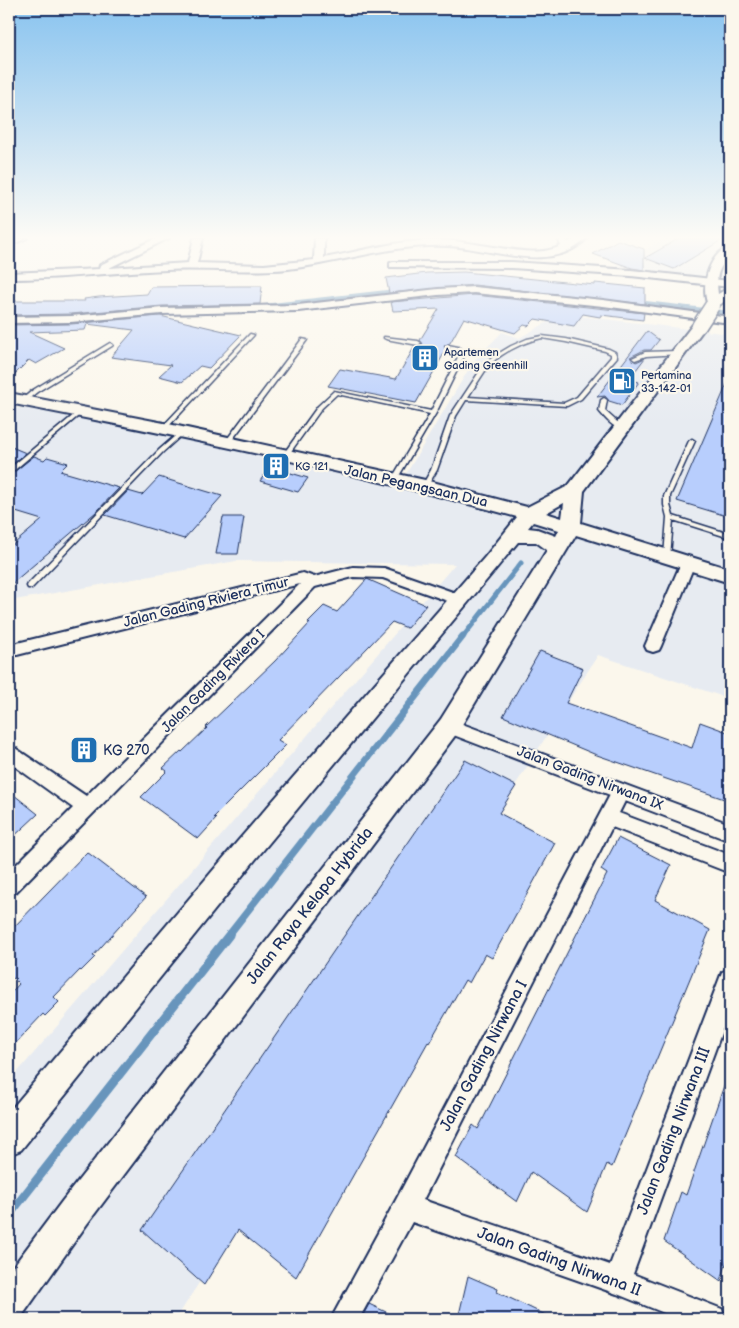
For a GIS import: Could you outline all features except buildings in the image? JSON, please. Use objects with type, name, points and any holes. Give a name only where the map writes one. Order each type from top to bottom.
[{"type":"main road","points":[[9,1138],[252,843],[500,552],[529,514],[575,490],[699,326],[712,305]]},
{"type":"main road","name":"Jalan Pegangsaan Dua","points":[[16,399],[164,428],[425,486],[529,514],[563,538],[667,557],[730,576]]},
{"type":"main road","name":"Jalan Raya Kelapa Hybrida","points":[[9,1303],[81,1204],[449,726],[563,538],[575,490]]},
{"type":"main road","points":[[500,507],[507,523],[504,542],[500,552]]},
{"type":"main road","points":[[513,536],[527,534],[550,542],[563,538]]},
{"type":"street","points":[[9,320],[71,319],[157,312],[298,308],[368,300]]},
{"type":"street","points":[[580,300],[730,320]]},
{"type":"street","points":[[711,300],[712,305],[719,300]]},
{"type":"street","points":[[653,646],[688,563]]},
{"type":"street","name":"Jalan Gading Riviera Timur","points":[[9,650],[303,578],[308,579],[310,583],[353,572],[384,573],[459,600]]},
{"type":"street","name":"Jalan Gading Riviera I","points":[[9,885],[310,583]]},
{"type":"street","name":"Jalan Gading Nirwana IX","points":[[449,726],[730,832]]},
{"type":"street","points":[[9,753],[87,807]]},
{"type":"street","name":"Jalan Gading Nirwana I","points":[[344,1319],[406,1207],[621,791]]},
{"type":"street","points":[[609,817],[730,864]]},
{"type":"street","name":"Jalan Gading Nirwana III","points":[[617,1281],[730,980]]},
{"type":"street","name":"Jalan Gading Nirwana II","points":[[406,1207],[617,1281],[712,1319]]},
{"type":"lane","points":[[164,428],[252,335]]},
{"type":"lane","points":[[425,486],[434,470],[453,416],[486,364],[493,358],[544,337],[607,350],[613,353],[614,357],[579,398],[565,405],[465,398]]},
{"type":"lane","points":[[386,338],[418,343]]},
{"type":"lane","points":[[227,442],[304,340]]},
{"type":"lane","points":[[16,399],[34,391],[110,345]]},
{"type":"lane","points":[[394,480],[433,413],[463,352],[456,348],[448,347]]},
{"type":"lane","points":[[635,358],[645,354],[678,353]]},
{"type":"lane","points":[[285,456],[320,407],[336,392],[433,413]]},
{"type":"lane","points":[[604,400],[602,411],[621,428]]},
{"type":"lane","points":[[9,472],[81,411]]},
{"type":"lane","points":[[30,586],[161,451],[182,432]]},
{"type":"lane","points":[[667,557],[670,517],[667,496],[692,441]]},
{"type":"lane","points":[[670,517],[730,536]]},
{"type":"shaded area","points":[[562,314],[730,334],[730,699],[598,655],[176,1319],[9,1319],[9,1082],[455,564],[236,561],[9,601],[9,407],[166,424],[400,484],[473,362],[502,332],[519,338]]},
{"type":"waterway","points":[[254,307],[316,300]]},
{"type":"waterway","points":[[637,302],[730,313]]},
{"type":"waterway","points":[[176,308],[211,307]]},
{"type":"waterway","points":[[462,638],[521,563]]},
{"type":"waterway","points":[[228,936],[463,636]]},
{"type":"waterway","points":[[9,1215],[229,935]]},
{"type":"place","name":"Apartemen Gading Greenhill","points":[[425,358]]},
{"type":"place","name":"Pertamina 33-142-01","points":[[622,381]]},
{"type":"place","name":"KG 121","points":[[276,466]]},
{"type":"place","name":"KG 270","points":[[84,750]]}]
